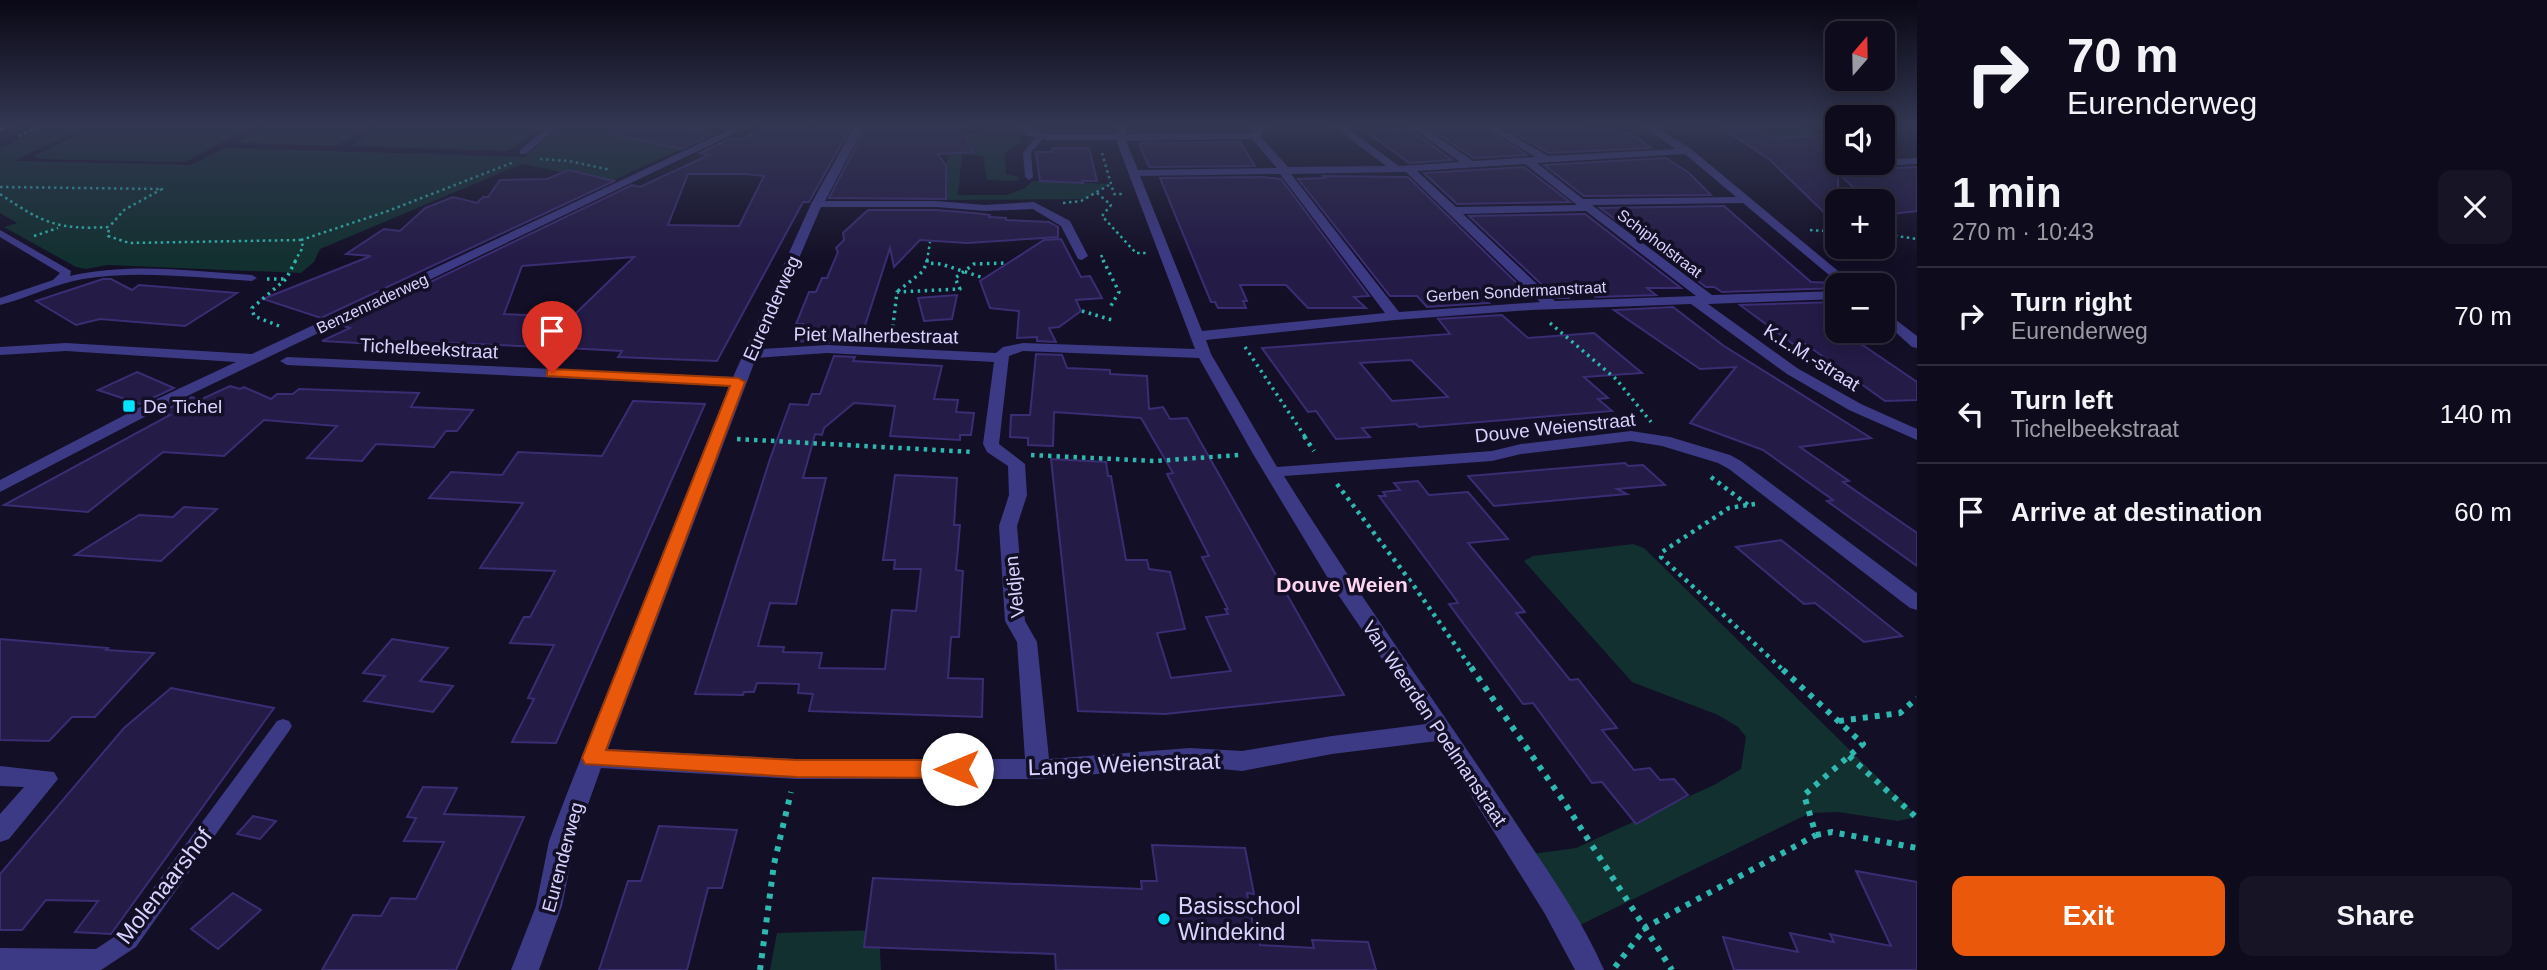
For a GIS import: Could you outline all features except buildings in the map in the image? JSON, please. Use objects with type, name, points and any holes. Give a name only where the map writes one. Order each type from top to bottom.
[{"type":"street","name":"Benzenraderweg","points":[[0,487],[150,408],[652,170]]},
{"type":"street","name":"Eurenderweg","points":[[525,970],[549,906],[562,841],[738,382],[817,204],[835,170]]},
{"type":"street","points":[[1135,173],[1313,170]]},
{"type":"street","points":[[1405,170],[1552,305]]},
{"type":"street","name":"Schipholstraat","points":[[1539,170],[1701,299]]},
{"type":"street","points":[[1711,170],[1835,273]]},
{"type":"street","points":[[1284,171],[1395,316]]},
{"type":"street","name":"Van Weerden Poelmanstraat","points":[[1135,173],[1204,354],[1342,585],[1443,731],[1554,905],[1590,970]]},
{"type":"street","points":[[1452,211],[1748,200]]},
{"type":"street","points":[[817,204],[936,204],[985,208],[1034,205],[1042,207],[1052,219],[1066,224],[1082,256]]},
{"type":"street","name":"Gerben Sondermanstraat","points":[[1198,336],[1395,316],[1531,306],[1825,295]]},
{"type":"street","name":"K.L.M.-straat","points":[[1701,299],[1802,377],[1855,407],[1917,435]]},
{"type":"street","points":[[1895,325],[1917,344]]},
{"type":"street","points":[[0,351],[66,347],[253,358]]},
{"type":"street","name":"Piet Malherbestraat","points":[[750,355],[827,349],[1002,358],[1008,350],[1023,347],[1204,354]]},
{"type":"street","name":"Veldjen","points":[[1002,358],[991,443],[1016,464],[1018,495],[1008,526],[1015,621],[1027,642],[1038,769]]},
{"type":"street","name":"Tichelbeekstraat","points":[[287,361],[738,382]]},
{"type":"street","name":"Douve Weienstraat","points":[[1273,472],[1492,456],[1521,449],[1631,436],[1664,441],[1724,459],[1735,465],[1917,603]]},
{"type":"street","name":"Lange Weienstraat","points":[[593,758],[796,769],[1038,769],[1190,757],[1242,761],[1332,745],[1443,731]]},
{"type":"street","points":[[0,776],[46,779],[0,831]]},
{"type":"lane","points":[[1028,170],[1029,177]]},
{"type":"lane","points":[[0,233],[67,273],[58,281]]},
{"type":"lane","points":[[0,302],[58,281],[134,271],[253,278]]},
{"type":"lane","name":"Molenaarshof","points":[[0,959],[99,960],[128,940],[283,726]]},
{"type":"path","points":[[0,187],[162,189],[124,210],[109,227],[108,236],[115,241],[301,240],[388,211],[492,170]]},
{"type":"path","points":[[615,170],[640,176]]},
{"type":"path","points":[[1081,201],[1111,184]]},
{"type":"path","points":[[1097,193],[1111,205],[1102,216],[1136,253],[1166,253]]},
{"type":"path","points":[[0,194],[41,222],[58,228],[109,227]]},
{"type":"path","points":[[1895,236],[1917,239]]},
{"type":"path","points":[[301,240],[303,247],[286,279],[252,308],[251,312],[254,316],[303,336]]},
{"type":"path","points":[[892,334],[897,292],[922,272],[927,263],[930,243]]},
{"type":"path","points":[[1082,256],[1102,255],[1106,263],[1119,292],[1108,309]]},
{"type":"path","points":[[927,263],[941,264],[984,278]]},
{"type":"path","points":[[897,292],[960,289],[955,278],[974,264],[1007,263]]},
{"type":"path","points":[[1531,306],[1616,379],[1646,414],[1664,441]]},
{"type":"path","points":[[1082,311],[1112,320]]},
{"type":"path","points":[[1235,332],[1325,468],[1421,597],[1566,805],[1672,970]]},
{"type":"path","points":[[1748,505],[1729,508],[1662,552],[1661,557],[1863,744],[1804,795],[1816,835]]},
{"type":"path","points":[[1839,721],[1900,713],[1917,698]]},
{"type":"path","points":[[1849,756],[1917,818]]},
{"type":"path","points":[[760,970],[774,864],[796,769]]},
{"type":"path","points":[[1613,970],[1646,927],[1816,835],[1832,832],[1917,848]]},
{"type":"green space","points":[[0,170],[507,170],[320,249],[314,262],[301,273],[108,265],[86,269],[76,267],[4,227],[17,223],[0,213]]},
{"type":"green space","points":[[553,170],[635,170],[610,182]]},
{"type":"green space","points":[[946,170],[960,170],[958,195],[1006,195],[1023,189],[1033,181],[1110,184],[1085,199],[942,200]]},
{"type":"green space","points":[[985,170],[1006,170],[1006,174],[1019,177],[1017,181],[987,180]]},
{"type":"green space","points":[[1633,544],[1644,548],[1914,813],[1912,818],[1898,821],[1838,812],[1810,813],[1576,927],[1532,854],[1576,848],[1714,785],[1741,769],[1746,737],[1738,727],[1718,715],[1632,682],[1524,561],[1533,556]]},
{"type":"green space","points":[[879,930],[881,970],[770,970],[777,933]]},
{"type":"place","name":"De Tichel","points":[[129,406]]},
{"type":"place","name":"Basisschool Windekind","points":[[1164,919]]},
{"type":"district","name":"Douve Weien","points":[[1342,585]]},
{"type":"route","points":[[552,373],[738,382],[593,758],[796,769],[957,769]]}]
